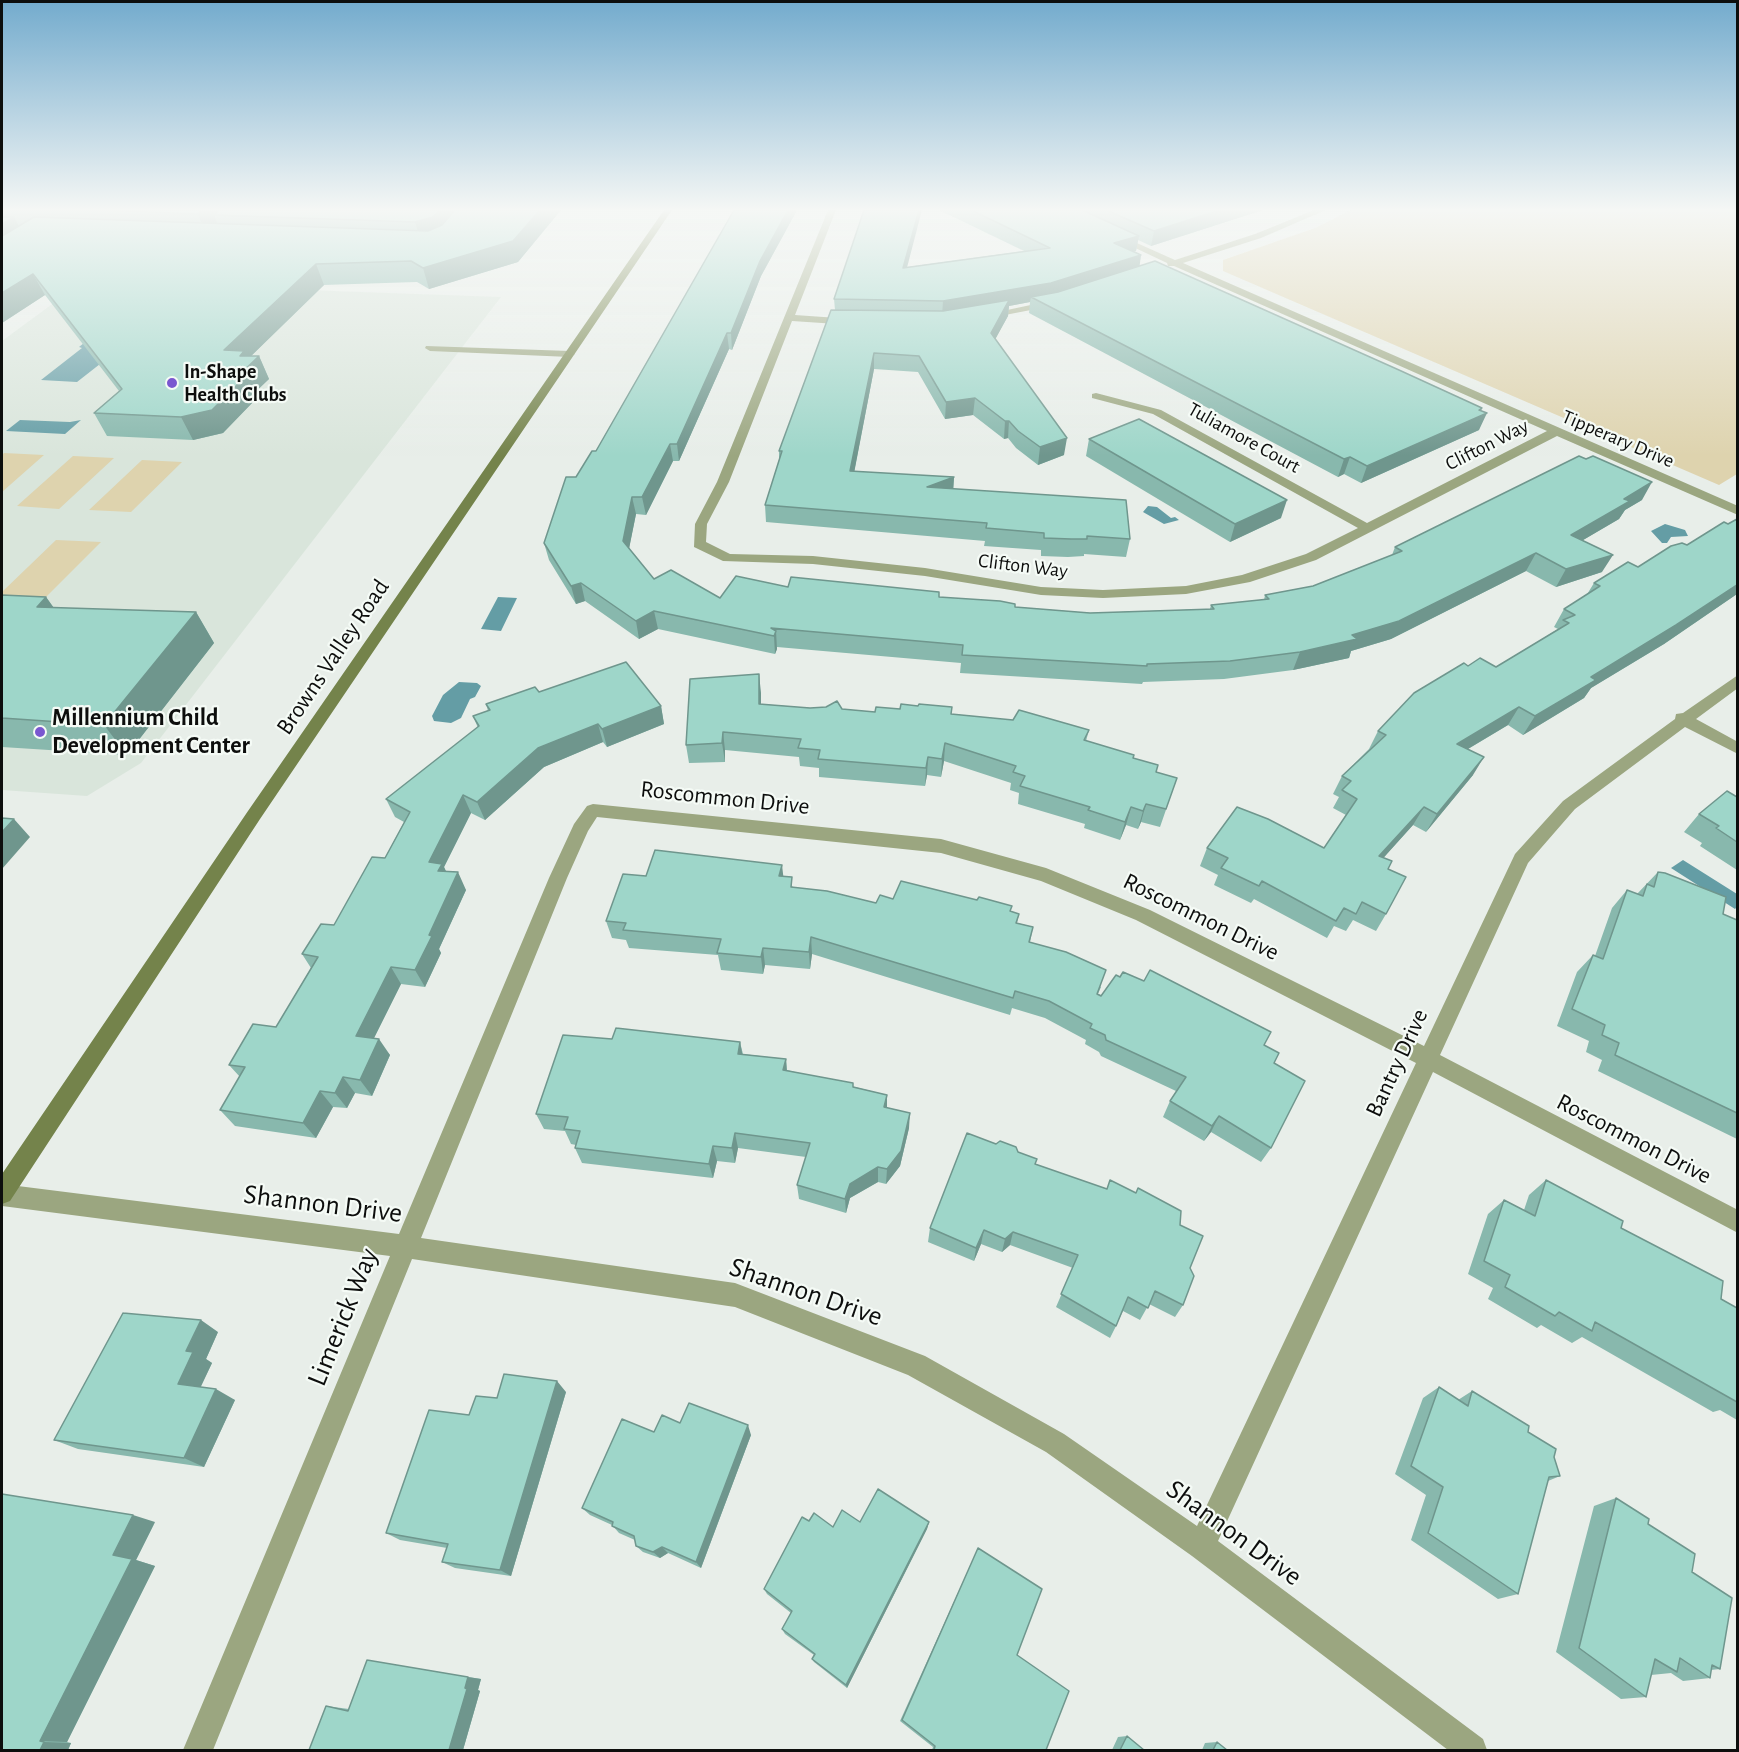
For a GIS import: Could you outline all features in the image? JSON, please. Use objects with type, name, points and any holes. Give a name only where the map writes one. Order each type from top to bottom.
[{"type":"main road","name":"Browns Valley Road","points":[[2,1194],[261,806],[612,292]]},
{"type":"street","points":[[799,292],[789,318],[862,322]]},
{"type":"street","name":"Tipperary Drive","points":[[1240,292],[1737,511]]},
{"type":"street","points":[[976,317],[1063,300]]},
{"type":"street","name":"Clifton Way","points":[[789,318],[723,482],[701,524],[699,544],[728,558],[813,560],[925,572],[1041,591],[1103,594],[1186,590],[1245,579],[1311,557],[1555,432]]},
{"type":"street","points":[[430,348],[570,354]]},
{"type":"street","name":"Tuliamore Court","points":[[1096,396],[1157,412],[1367,528]]},
{"type":"street","name":"Bantry Drive","points":[[1202,1546],[1521,860],[1569,805],[1682,718],[1737,680]]},
{"type":"street","points":[[1682,718],[1737,749]]},
{"type":"street","name":"Roscommon Drive","points":[[593,810],[941,846],[1046,875],[1143,915],[1737,1222]]},
{"type":"street","name":"Limerick Way","points":[[198,1750],[558,878],[580,829],[593,810]]},
{"type":"street","name":"Shannon Drive","points":[[2,1194],[405,1246],[735,1294],[916,1365],[1055,1443],[1202,1546],[1472,1750]]},
{"type":"shaded area","points":[[69,292],[355,292],[501,297],[141,763],[87,796],[2,790],[2,341]]},
{"type":"shaded area","points":[[1271,292],[1737,292],[1737,474],[1719,485]]},
{"type":"shaded area","points":[[4,453],[44,455],[2,492],[2,455]]},
{"type":"shaded area","points":[[73,456],[114,458],[59,509],[17,506]]},
{"type":"shaded area","points":[[142,460],[182,462],[131,512],[89,510]]},
{"type":"shaded area","points":[[56,540],[101,542],[40,603],[2,601],[2,592]]},
{"type":"water","points":[[84,343],[123,346],[77,382],[41,380],[82,348],[79,347]]},
{"type":"water","points":[[20,420],[70,422],[81,420],[65,434],[6,431]]},
{"type":"water","points":[[1148,506],[1157,507],[1171,518],[1175,517],[1179,520],[1164,524],[1143,512]]},
{"type":"water","points":[[1665,524],[1685,530],[1688,536],[1671,537],[1667,543],[1662,543],[1651,531]]},
{"type":"water","points":[[498,597],[517,598],[501,631],[481,629]]},
{"type":"water","points":[[459,682],[477,683],[481,686],[475,697],[470,699],[461,718],[451,723],[434,721],[432,716],[443,695]]},
{"type":"water","points":[[1683,860],[1737,894],[1737,907],[1735,909],[1671,868]]},
{"type":"building","name":"In-Shape Health Clubs","points":[[47,292],[286,292],[224,350],[244,351],[240,356],[259,356],[235,379],[242,380],[212,410],[181,417],[94,413],[122,389]]},
{"type":"building","points":[[687,292],[748,292],[731,333],[727,333],[677,444],[670,444],[642,497],[632,497],[623,541],[654,579],[671,570],[720,598],[736,576],[788,587],[791,577],[939,592],[939,597],[1000,601],[1015,604],[1015,607],[1090,613],[1214,609],[1211,605],[1269,599],[1265,595],[1313,586],[1402,551],[1395,547],[1579,456],[1586,459],[1593,456],[1652,482],[1624,499],[1630,501],[1571,535],[1613,555],[1566,569],[1536,553],[1399,621],[1352,635],[1357,639],[1300,652],[1230,661],[1147,664],[1147,666],[962,655],[963,645],[771,628],[776,631],[774,636],[654,611],[636,621],[581,583],[571,586],[544,543],[566,477],[576,477],[592,451],[596,451]]},
{"type":"building","points":[[836,292],[998,292],[943,301],[834,299]]},
{"type":"building","points":[[1058,292],[1224,292],[1482,408],[1479,410],[1487,413],[1367,466],[1350,457],[1344,459],[1031,297]]},
{"type":"building","points":[[1009,300],[991,333],[1067,438],[1040,447],[1018,431],[1009,421],[1005,421],[975,398],[946,402],[919,356],[874,353],[850,471],[954,477],[927,487],[1126,500],[1130,539],[1087,536],[1087,539],[1044,538],[1044,533],[986,528],[987,523],[765,505],[782,451],[779,451],[831,310],[943,311]]},
{"type":"building","points":[[1139,419],[1287,500],[1235,524],[1089,439]]},
{"type":"building","points":[[1737,519],[1737,585],[1591,677],[1596,680],[1535,716],[1519,707],[1457,744],[1484,757],[1437,814],[1424,807],[1379,856],[1392,861],[1388,869],[1406,877],[1386,914],[1362,902],[1356,914],[1344,908],[1336,921],[1262,881],[1259,886],[1221,868],[1228,858],[1207,848],[1237,807],[1268,819],[1324,848],[1357,799],[1342,790],[1351,781],[1342,776],[1386,735],[1378,731],[1414,693],[1464,663],[1468,666],[1480,658],[1496,667],[1569,623],[1563,620],[1575,615],[1564,609],[1600,586],[1594,583],[1628,562],[1638,567],[1671,546],[1682,543],[1687,545],[1724,522],[1728,524]]},
{"type":"building","points":[[2,595],[46,597],[37,607],[196,612],[104,725],[2,718]]},
{"type":"building","points":[[626,662],[661,706],[602,729],[598,724],[538,748],[477,802],[463,795],[429,862],[442,864],[438,871],[458,872],[429,935],[432,936],[415,970],[391,967],[356,1036],[379,1039],[360,1080],[343,1077],[335,1093],[320,1091],[303,1123],[220,1110],[245,1067],[229,1065],[253,1024],[276,1027],[318,957],[302,954],[321,924],[334,925],[372,857],[385,858],[410,812],[386,799],[479,726],[473,716],[490,710],[486,704],[535,687],[539,692]]},
{"type":"building","points":[[759,674],[759,704],[810,708],[826,707],[837,701],[842,709],[875,712],[876,707],[900,709],[901,704],[918,706],[919,704],[952,707],[951,714],[1013,720],[1019,710],[1089,730],[1084,740],[1134,755],[1133,758],[1158,765],[1156,772],[1177,778],[1166,809],[1146,804],[1143,811],[1131,807],[1125,822],[1088,810],[1090,807],[1020,786],[1025,776],[1013,772],[1016,766],[945,743],[942,759],[928,757],[926,768],[818,759],[820,750],[798,748],[801,739],[723,732],[722,743],[686,745],[690,679]]},
{"type":"building","points":[[1727,791],[1737,797],[1737,842],[1716,828],[1719,826],[1699,814]]},
{"type":"building","points":[[2,818],[14,819],[2,832]]},
{"type":"building","points":[[655,850],[782,865],[779,876],[792,877],[791,887],[827,891],[876,903],[880,895],[893,899],[901,881],[977,900],[979,897],[1012,906],[1010,911],[1019,914],[1016,923],[1033,927],[1029,942],[1066,952],[1106,970],[1097,994],[1101,996],[1116,975],[1120,977],[1123,972],[1144,981],[1150,970],[1271,1032],[1264,1045],[1279,1053],[1274,1063],[1305,1081],[1271,1148],[1219,1116],[1212,1126],[1170,1101],[1186,1077],[1106,1040],[1105,1035],[1090,1028],[1092,1024],[1049,1001],[1015,991],[1013,998],[811,937],[809,952],[763,948],[761,957],[717,953],[721,939],[623,930],[626,923],[606,921],[623,874],[646,876]]},
{"type":"building","points":[[1658,872],[1726,897],[1723,914],[1737,920],[1737,1113],[1615,1055],[1619,1043],[1602,1035],[1605,1025],[1572,1009],[1593,955],[1603,959],[1627,890],[1643,896],[1647,884],[1654,887]]},
{"type":"building","points":[[616,1028],[740,1042],[738,1054],[786,1059],[783,1070],[853,1083],[853,1087],[887,1095],[884,1107],[910,1113],[901,1151],[887,1169],[878,1167],[850,1184],[845,1199],[797,1185],[810,1143],[735,1133],[732,1148],[713,1146],[709,1164],[575,1148],[580,1131],[564,1129],[568,1117],[536,1114],[563,1035],[612,1039]]},
{"type":"building","points":[[967,1133],[996,1144],[1000,1141],[1016,1147],[1018,1152],[1037,1159],[1035,1164],[1107,1189],[1110,1180],[1136,1193],[1138,1188],[1181,1211],[1180,1225],[1203,1236],[1190,1268],[1194,1276],[1183,1305],[1155,1291],[1148,1308],[1128,1297],[1116,1326],[1061,1294],[1078,1255],[1013,1232],[1005,1239],[984,1230],[976,1248],[930,1228]]},
{"type":"building","points":[[1546,1180],[1623,1221],[1621,1228],[1723,1281],[1721,1299],[1737,1308],[1737,1402],[1595,1322],[1592,1331],[1559,1312],[1555,1316],[1505,1287],[1510,1275],[1484,1261],[1504,1200],[1535,1216]]},
{"type":"building","points":[[123,1313],[201,1320],[186,1351],[193,1352],[178,1384],[216,1389],[184,1458],[54,1440]]},
{"type":"building","points":[[504,1374],[557,1381],[500,1570],[442,1562],[448,1544],[386,1533],[429,1410],[469,1415],[476,1396],[497,1398]]},
{"type":"building","points":[[1439,1387],[1468,1406],[1472,1391],[1529,1426],[1528,1432],[1556,1449],[1554,1457],[1560,1476],[1549,1477],[1518,1594],[1428,1533],[1443,1487],[1411,1466]]},
{"type":"building","points":[[689,1403],[748,1425],[696,1562],[662,1547],[653,1552],[636,1546],[634,1536],[612,1526],[613,1522],[582,1508],[622,1419],[654,1432],[662,1415],[680,1423]]},
{"type":"building","points":[[878,1489],[929,1522],[846,1685],[812,1659],[815,1654],[782,1629],[792,1611],[764,1589],[802,1517],[809,1521],[814,1513],[833,1527],[842,1510],[860,1522]]},
{"type":"building","points":[[2,1494],[133,1515],[113,1555],[132,1559],[40,1741],[44,1742],[40,1750],[2,1750]]},
{"type":"building","points":[[1616,1498],[1649,1519],[1648,1524],[1695,1554],[1692,1572],[1732,1598],[1720,1669],[1712,1665],[1710,1678],[1680,1658],[1677,1672],[1655,1659],[1646,1697],[1579,1648]]},
{"type":"building","points":[[978,1548],[1042,1589],[1017,1655],[1069,1691],[1046,1750],[934,1750],[935,1746],[902,1720]]},
{"type":"building","points":[[367,1660],[468,1677],[465,1688],[467,1689],[449,1750],[309,1750],[326,1706],[348,1711]]},
{"type":"building","points":[[1127,1736],[1144,1750],[1120,1750]]},
{"type":"building","points":[[1217,1742],[1227,1750],[1213,1750]]},
{"type":"place","name":"In-Shape Health Clubs","points":[[172,383]]},
{"type":"place","name":"Millennium Child Development Center","points":[[40,732]]}]
